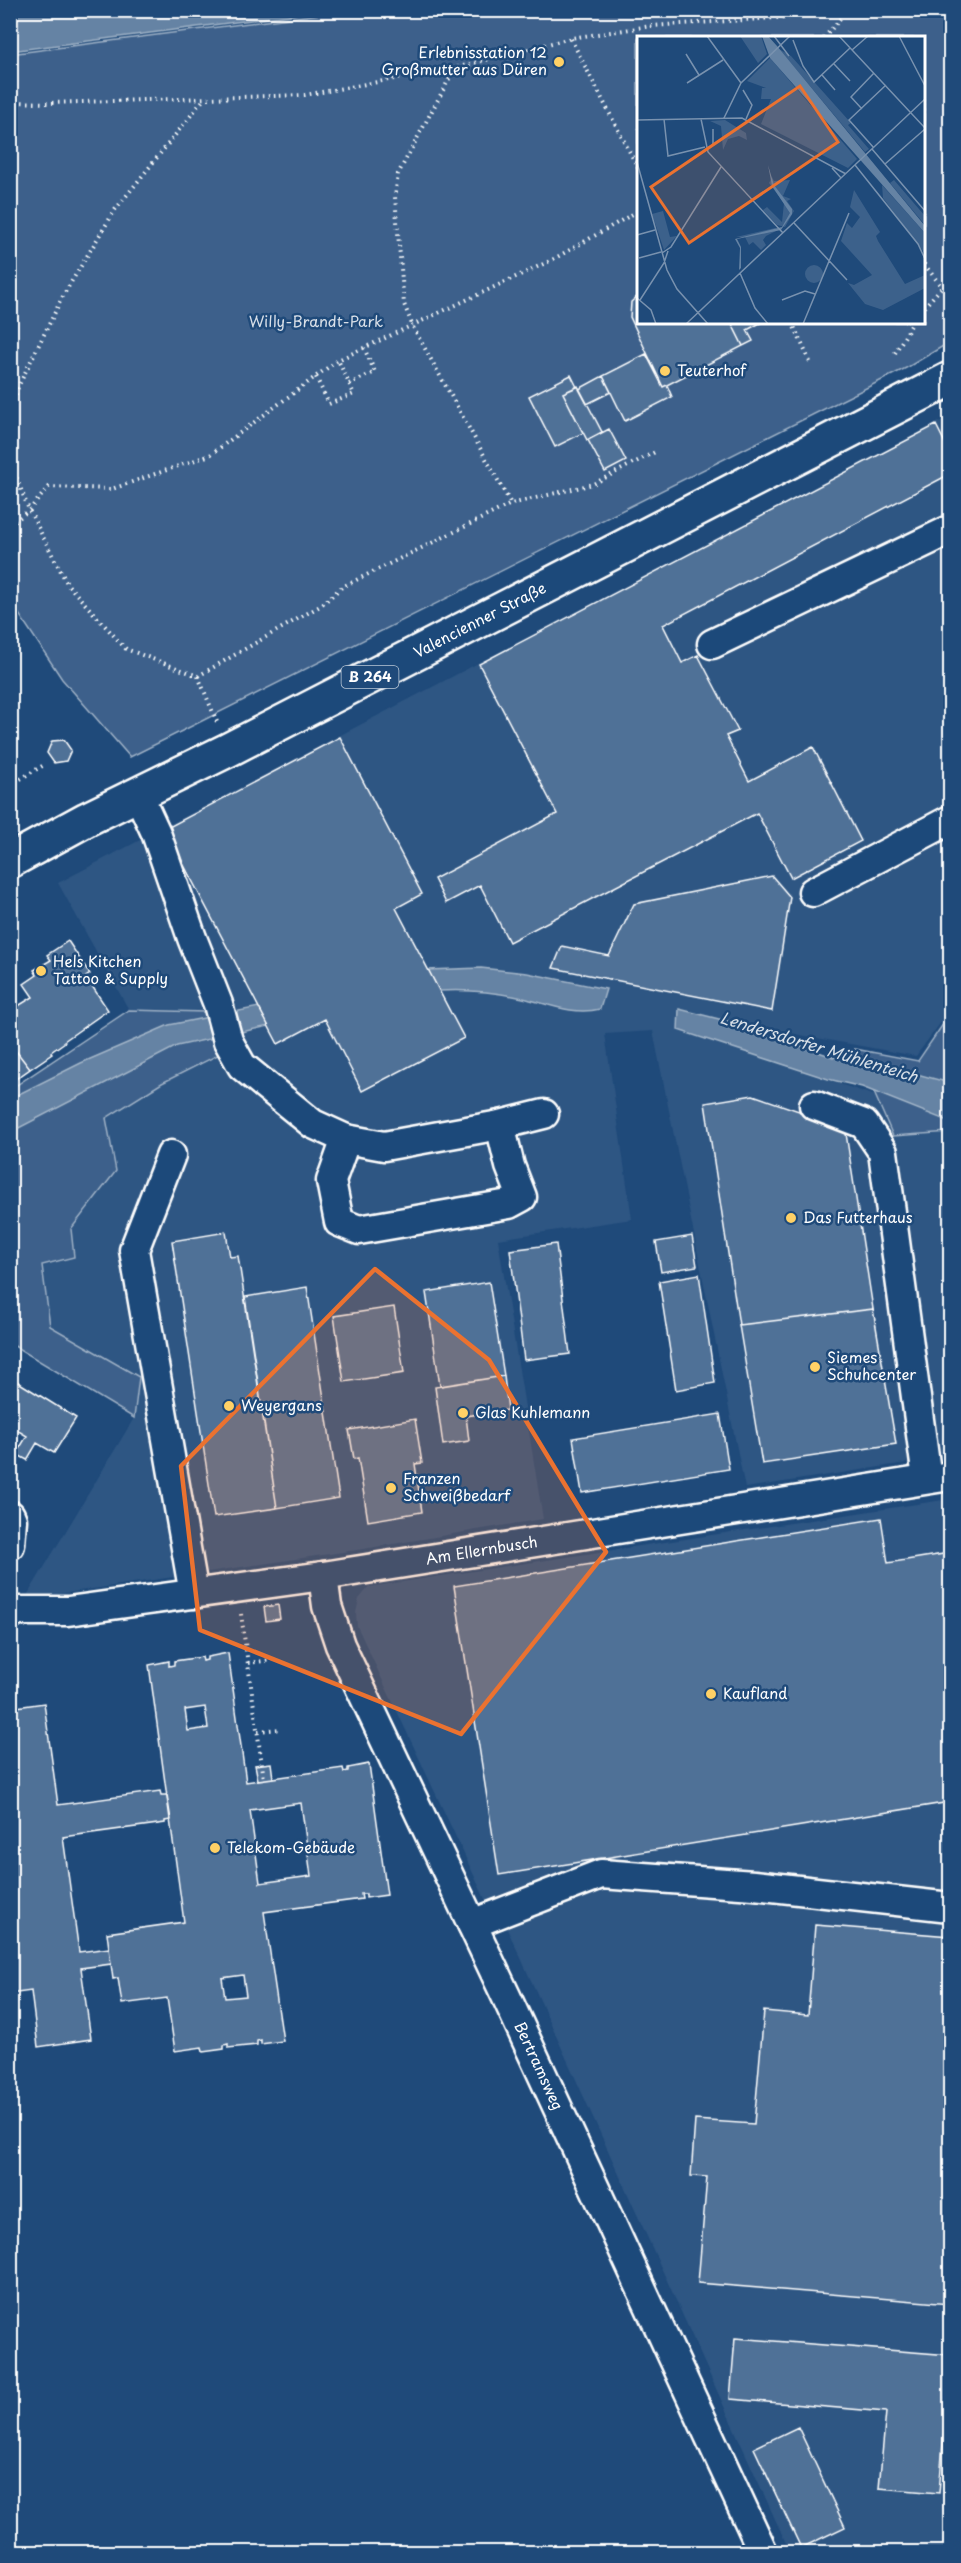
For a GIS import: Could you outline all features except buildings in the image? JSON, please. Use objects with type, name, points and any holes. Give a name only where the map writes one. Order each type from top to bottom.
[{"type":"main road","name":"Valencienner Straße","points":[[10,861],[950,380]]},
{"type":"street","points":[[712,644],[951,530]]},
{"type":"street","points":[[138,794],[156,833],[192,938],[218,1004],[228,1041],[242,1066],[313,1125],[346,1139],[384,1146],[500,1125],[544,1114]]},
{"type":"street","points":[[813,892],[951,820]]},
{"type":"street","points":[[814,1105],[864,1124],[883,1152],[923,1438],[939,1477]]},
{"type":"street","points":[[346,1139],[331,1181],[339,1222],[359,1230],[509,1204],[522,1197],[500,1125]]},
{"type":"street","points":[[171,1155],[134,1250],[194,1594]]},
{"type":"street","name":"Am Ellernbusch","points":[[10,1611],[68,1611],[323,1576],[939,1477]]},
{"type":"street","points":[[10,1515],[12,1520],[10,1545]]},
{"type":"street","name":"Bertramsweg","points":[[323,1576],[327,1606],[340,1646],[472,1924],[764,2553]]},
{"type":"street","points":[[472,1924],[601,1875],[754,1885],[951,1907]]},
{"type":"path","points":[[10,102],[49,103],[305,95],[455,68],[571,39],[651,26],[900,10]]},
{"type":"path","points":[[826,36],[845,13]]},
{"type":"path","points":[[571,39],[637,164]]},
{"type":"path","points":[[455,68],[398,174],[395,197],[404,303],[413,327],[511,504]]},
{"type":"path","points":[[10,418],[18,387],[64,294],[115,210],[204,99]]},
{"type":"path","points":[[10,525],[29,510],[49,487],[112,489],[210,455],[338,360],[552,261],[637,212]]},
{"type":"path","points":[[925,265],[942,287]]},
{"type":"path","points":[[925,306],[942,287],[951,284]]},
{"type":"path","points":[[793,324],[811,364]]},
{"type":"path","points":[[895,353],[913,324]]},
{"type":"path","points":[[349,384],[375,372],[364,348]]},
{"type":"path","points":[[316,377],[329,404],[354,394],[338,360]]},
{"type":"path","points":[[198,676],[320,606],[342,587],[511,504],[593,484],[655,452]]},
{"type":"path","points":[[10,461],[29,510],[68,585],[126,649],[198,676],[228,750]]},
{"type":"path","points":[[10,785],[45,765]]},
{"type":"path","points":[[945,1282],[951,1281]]},
{"type":"path","points":[[237,1587],[264,1779]]},
{"type":"path","points":[[248,1663],[272,1660]]},
{"type":"path","points":[[258,1731],[281,1729]]},
{"type":"highlighted area","points":[[375,1269],[489,1360],[606,1552],[461,1734],[200,1630],[181,1466]]},
{"type":"shaded area","points":[[11,10],[322,10],[322,11],[11,51]]},
{"type":"shaded area","points":[[950,416],[950,1010],[916,1056],[735,1023],[680,1009],[678,1030],[876,1096],[893,1136],[950,1132],[950,1456],[745,1488],[653,1031],[605,1034],[632,1219],[498,1239],[543,1519],[363,1549],[25,1599],[134,1418],[139,1378],[50,1326],[42,1264],[116,1171],[106,1118],[162,1083],[220,1054],[205,1012],[129,1010],[58,883]]},
{"type":"shaded area","points":[[481,968],[527,973],[606,989],[600,1009],[571,1010],[502,994],[439,991],[428,970]]},
{"type":"shaded area","points":[[259,1007],[269,1026],[177,1046],[11,1132],[11,1098],[81,1063],[169,1025]]},
{"type":"shaded area","points":[[679,1009],[735,1023],[833,1057],[866,1060],[950,1083],[950,1122],[862,1087],[828,1079],[678,1030]]},
{"type":"shaded area","points":[[950,1499],[950,2552],[790,2552],[520,1956],[507,1929],[486,1901],[357,1626],[356,1613],[359,1599],[369,1587]]},
{"type":"green space","name":"Willy-Brandt-Park","points":[[351,10],[950,11],[950,342],[908,367],[130,757],[62,679],[11,602],[10,54]]},
{"type":"green space","points":[[129,1010],[205,1012],[220,1054],[162,1083],[106,1118],[116,1171],[71,1229],[74,1257],[42,1265],[50,1326],[139,1377],[134,1418],[11,1344],[11,1089]]},
{"type":"green space","points":[[950,1014],[950,1132],[893,1136],[855,1049],[918,1061]]},
{"type":"place","name":"Erlebnisstation 12 Großmutter aus Düren","points":[[559,62]]},
{"type":"place","name":"Teuterhof","points":[[665,371]]},
{"type":"place","name":"Hels Kitchen Tattoo & Supply","points":[[41,971]]},
{"type":"place","name":"Das Futterhaus","points":[[791,1218]]},
{"type":"place","name":"Siemes Schuhcenter","points":[[815,1367]]},
{"type":"place","name":"Weyergans","points":[[229,1406]]},
{"type":"place","name":"Glas Kuhlemann","points":[[463,1413]]},
{"type":"place","name":"Franzen Schweißbedarf","points":[[391,1488]]},
{"type":"place","name":"Kaufland","points":[[711,1694]]},
{"type":"place","name":"Telekom-Gebäude","points":[[215,1848]]},
{"type":"water label","name":"Lendersdorfer Mühlenteich","points":[[819,1047]]}]
